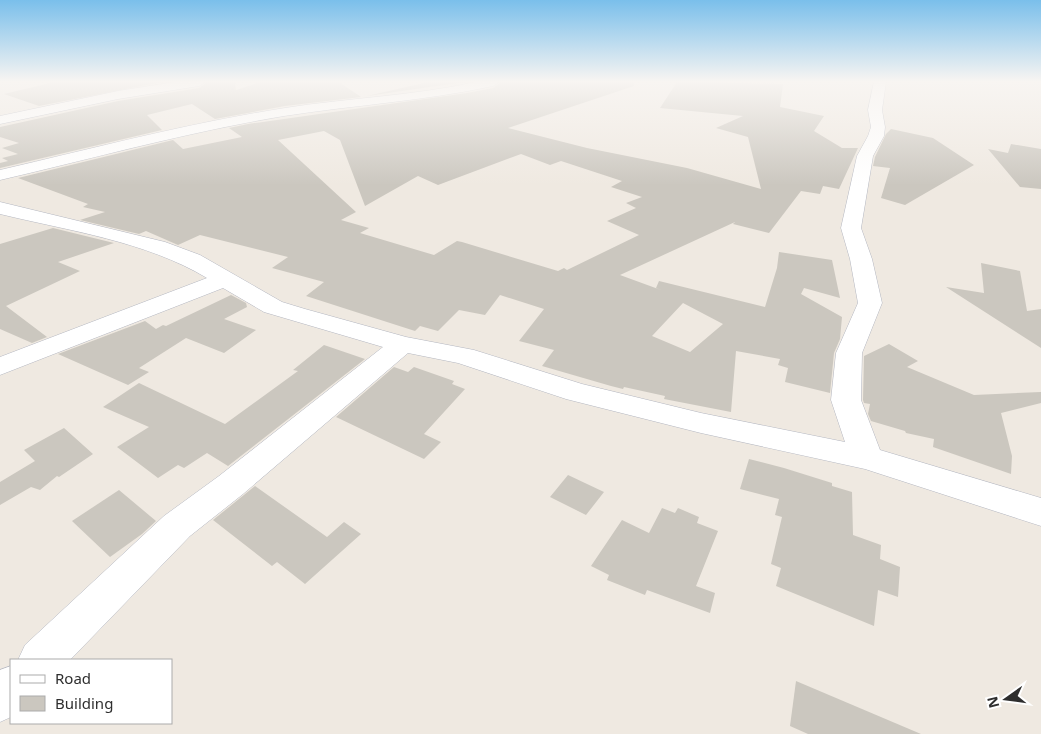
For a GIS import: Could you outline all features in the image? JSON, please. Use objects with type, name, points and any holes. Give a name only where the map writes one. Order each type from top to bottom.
[{"type":"street","points":[[0,120],[18,116]]},
{"type":"street","points":[[0,175],[260,116]]},
{"type":"street","points":[[867,458],[846,400],[849,353],[870,303],[861,259],[851,228],[865,156],[876,136],[878,127],[876,116]]},
{"type":"street","points":[[0,208],[158,246],[192,260],[223,280],[273,307],[402,344],[464,356],[576,392],[701,423],[867,458],[1041,512]]},
{"type":"street","points":[[0,368],[223,280]]},
{"type":"street","points":[[41,659],[177,526],[232,485],[402,344]]},
{"type":"street","points":[[0,699],[10,689]]},
{"type":"building","points":[[49,116],[148,116],[162,130],[0,168],[0,163],[8,161],[2,158],[18,154],[2,148],[19,143],[0,137],[0,127]]},
{"type":"building","points":[[211,116],[230,116],[215,119]]},
{"type":"building","points":[[303,116],[543,116],[508,128],[587,148],[687,168],[761,189],[748,137],[716,128],[742,116],[824,116],[814,131],[842,148],[858,148],[839,189],[823,186],[820,194],[801,191],[769,233],[733,224],[735,222],[620,275],[661,290],[656,288],[659,281],[765,307],[777,268],[779,252],[832,260],[840,298],[804,288],[801,294],[842,317],[840,339],[834,353],[830,393],[785,382],[788,368],[778,365],[780,359],[736,351],[731,412],[664,399],[665,396],[624,387],[623,389],[611,386],[542,366],[554,350],[519,341],[544,309],[500,295],[485,315],[459,310],[438,331],[420,326],[415,331],[306,296],[324,282],[272,268],[288,257],[200,235],[178,245],[146,231],[139,234],[80,220],[105,212],[83,207],[88,204],[18,178],[173,140],[183,149],[242,137],[229,128]],"holes":[[[324,131],[340,140],[365,206],[418,176],[438,185],[521,154],[550,165],[561,161],[622,181],[611,187],[642,197],[626,203],[636,208],[607,221],[639,235],[567,270],[564,268],[558,271],[457,241],[434,255],[360,233],[369,228],[341,220],[356,212],[278,140]],[[683,303],[723,324],[690,352],[652,336]]]},
{"type":"building","points":[[891,129],[933,138],[974,165],[905,205],[881,198],[890,168],[873,166],[875,157],[886,134]]},
{"type":"building","points":[[1011,144],[1041,149],[1041,189],[1020,187],[988,149],[1008,153]]},
{"type":"building","points":[[53,228],[114,243],[58,262],[80,271],[6,306],[47,337],[32,343],[0,329],[0,244]]},
{"type":"building","points":[[981,263],[1020,271],[1027,311],[1041,309],[1041,348],[946,287],[984,293]]},
{"type":"building","points":[[231,295],[246,303],[247,307],[224,319],[256,330],[224,353],[186,338],[139,368],[149,372],[128,385],[58,354],[145,321],[156,329],[163,325],[166,326]]},
{"type":"building","points":[[889,344],[918,361],[907,367],[974,395],[1041,392],[1041,403],[1001,413],[1012,456],[1011,474],[933,447],[934,439],[906,433],[905,431],[871,421],[868,414],[870,404],[864,403],[863,400],[864,356]]},
{"type":"building","points":[[324,345],[365,359],[228,466],[207,453],[184,468],[178,465],[158,478],[117,447],[149,427],[103,407],[139,383],[225,424],[298,371],[293,370]]},
{"type":"building","points":[[394,367],[408,372],[414,367],[454,381],[452,384],[465,389],[424,434],[441,442],[424,459],[336,417]]},
{"type":"building","points":[[64,428],[93,454],[59,477],[57,476],[40,490],[31,487],[0,505],[0,482],[35,461],[24,450]]},
{"type":"building","points":[[749,459],[832,483],[832,486],[852,492],[853,535],[881,545],[880,559],[900,567],[898,597],[878,590],[874,626],[776,586],[781,568],[771,564],[782,517],[775,515],[779,499],[740,489]]},
{"type":"building","points":[[568,475],[604,492],[586,515],[550,497]]},
{"type":"building","points":[[255,486],[327,537],[344,522],[361,534],[305,584],[277,562],[272,566],[213,520]]},
{"type":"building","points":[[119,490],[156,521],[142,534],[110,557],[72,521]]},
{"type":"building","points":[[662,508],[675,513],[678,508],[699,517],[697,523],[718,531],[696,586],[715,593],[710,613],[647,590],[645,595],[607,580],[609,575],[591,566],[622,520],[649,533]]},
{"type":"building","points":[[796,681],[921,734],[808,734],[790,726]]}]
